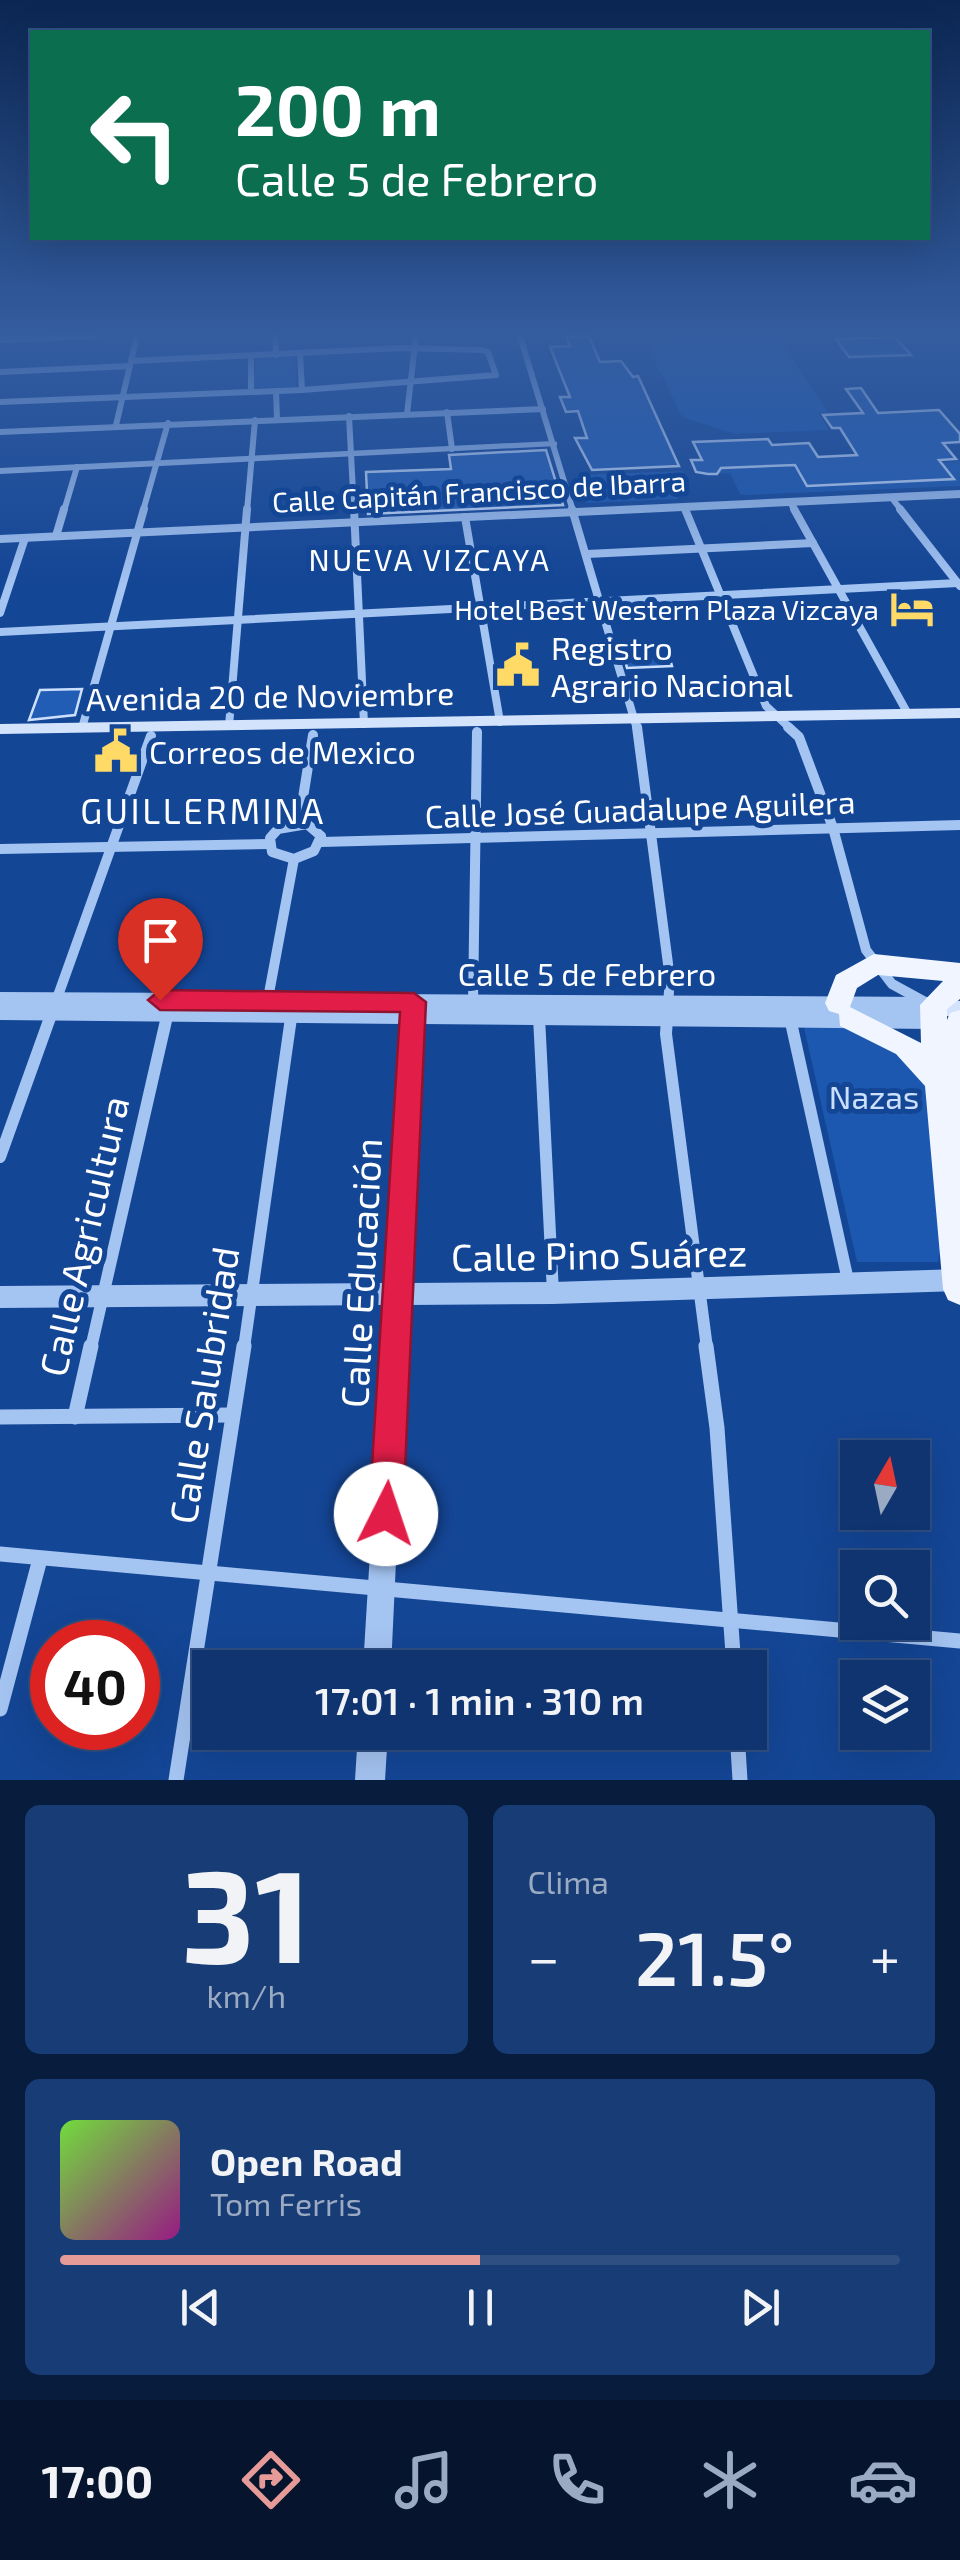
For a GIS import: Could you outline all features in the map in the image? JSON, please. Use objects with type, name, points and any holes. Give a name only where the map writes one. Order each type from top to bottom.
[{"type":"main road","name":"Avenida 20 de Noviembre","points":[[0,738],[477,732],[771,713],[960,714]]},
{"type":"main road","name":"Avenida 20 de Noviembre","points":[[0,730],[636,721],[960,723]]},
{"type":"main road","points":[[937,1079],[906,1046],[845,1010],[852,975],[874,964],[960,973]]},
{"type":"main road","points":[[959,1283],[937,1079],[960,983]]},
{"type":"main road","points":[[951,1017],[960,1105]]},
{"type":"street","points":[[116,425],[117,419]]},
{"type":"street","points":[[0,432],[275,419]]},
{"type":"street","points":[[349,419],[364,724]]},
{"type":"street","points":[[449,419],[452,449]]},
{"type":"street","points":[[546,419],[636,721],[653,832],[670,979],[667,1011],[702,1290],[733,1650]]},
{"type":"street","points":[[229,726],[254,420]]},
{"type":"street","points":[[82,728],[168,423]]},
{"type":"street","points":[[0,471],[553,444]]},
{"type":"street","points":[[56,536],[77,467]]},
{"type":"street","name":"Calle Capitán Francisco de Ibarra","points":[[0,539],[960,494]]},
{"type":"street","points":[[891,497],[959,585]]},
{"type":"street","points":[[790,502],[908,714]]},
{"type":"street","points":[[684,507],[771,713],[791,724],[833,828],[861,936],[874,964],[892,984],[951,1017]]},
{"type":"street","points":[[465,517],[500,722]]},
{"type":"street","points":[[0,613],[25,538]]},
{"type":"street","points":[[588,554],[814,543]]},
{"type":"street","points":[[0,632],[721,593],[959,585]]},
{"type":"street","points":[[474,1003],[477,732]]},
{"type":"street","points":[[299,823],[313,734]]},
{"type":"street","points":[[0,1157],[51,1006],[74,961],[151,736]]},
{"type":"street","points":[[299,823],[313,827],[321,842],[308,855],[294,859],[276,855],[269,844],[278,829],[299,823]]},
{"type":"street","name":"Calle José Guadalupe Aguilera","points":[[321,842],[960,825]]},
{"type":"street","points":[[0,849],[269,844]]},
{"type":"street","points":[[266,1006],[294,859]]},
{"type":"street","name":"Calle 5 de Febrero","points":[[0,999],[51,1006],[168,1012],[266,1006]]},
{"type":"street","name":"Calle 5 de Febrero","points":[[413,1009],[474,1003],[790,1018],[845,1010]]},
{"type":"street","name":"Calle 5 de Febrero","points":[[0,1012],[51,1006],[266,1006],[538,1017],[667,1011],[845,1010],[951,1017]]},
{"type":"street","name":"Calle Salubridad","points":[[176,1780],[292,1007]]},
{"type":"street","name":"Calle Educación","points":[[378,1650],[413,1009]]},
{"type":"street","name":"Calle Agricultura","points":[[75,1416],[168,1012]]},
{"type":"street","points":[[538,1017],[553,1293]]},
{"type":"street","points":[[790,1018],[849,1287]]},
{"type":"street","name":"Calle Pino Suárez","points":[[0,1297],[553,1293],[959,1283]]},
{"type":"street","points":[[0,1417],[232,1415]]},
{"type":"street","points":[[0,1554],[960,1640]]},
{"type":"street","points":[[0,1709],[40,1558]]},
{"type":"street","points":[[370,1780],[372,1750]]},
{"type":"street","points":[[738,1750],[740,1780]]},
{"type":"green space","points":[[688,419],[822,419],[829,430],[735,434]]},
{"type":"green space","points":[[960,461],[960,486],[747,495],[740,494],[730,473],[717,474],[721,468],[824,464],[790,469],[826,468],[808,486],[954,479],[935,463]]},
{"type":"green space","points":[[683,471],[686,480],[677,499],[586,503],[578,475]]},
{"type":"green space","name":"Nazas","points":[[803,1023],[865,1029],[927,1079],[942,1240],[938,1262],[857,1262]]},
{"type":"building","points":[[581,419],[658,419],[679,466],[592,470],[575,438],[587,438]]},
{"type":"building","points":[[826,419],[947,419],[960,434],[960,442],[943,443],[956,459],[939,460],[954,479],[807,486],[795,465],[721,468],[717,474],[708,474],[696,472],[691,460],[702,460],[693,442],[768,439],[772,445],[809,443],[818,457],[857,455],[840,428],[832,428]]},
{"type":"building","points":[[546,450],[563,505],[368,514],[366,472],[451,469],[449,455]]},
{"type":"building","points":[[665,642],[672,666],[627,668],[621,644]]},
{"type":"building","points":[[82,689],[75,715],[29,720],[40,690]]},
{"type":"place","name":"Hotel Best Western Plaza Vizcaya","points":[[912,609]]},
{"type":"place","name":"Registro Agrario Nacional","points":[[518,665]]},
{"type":"place","name":"Correos de Mexico","points":[[116,751]]},
{"type":"district","name":"NUEVA VIZCAYA","points":[[430,559]]},
{"type":"district","name":"GUILLERMINA","points":[[203,810]]},
{"type":"route","points":[[160,1000],[414,1002],[386,1514]]}]
